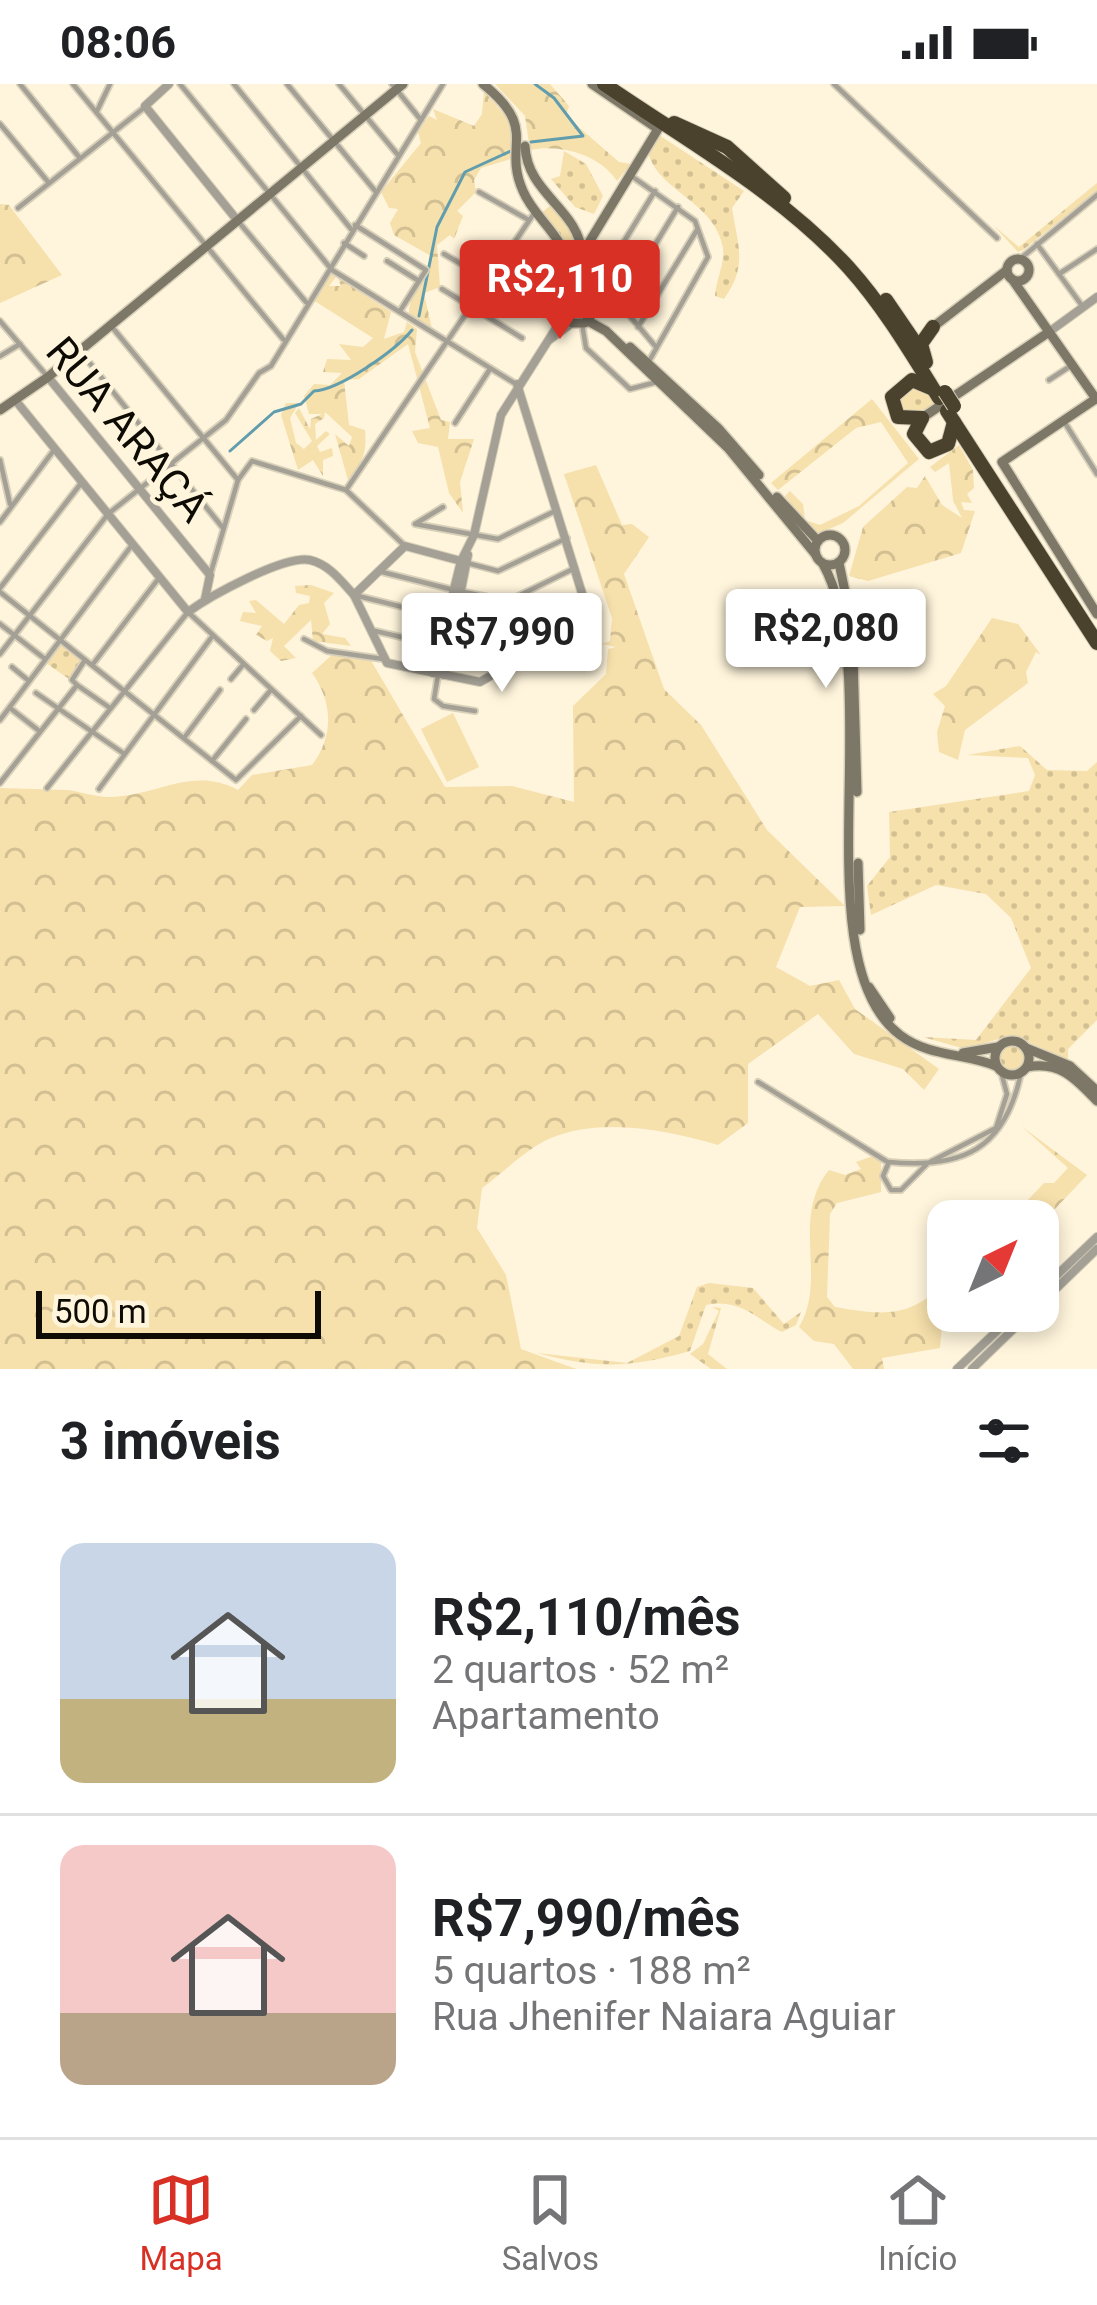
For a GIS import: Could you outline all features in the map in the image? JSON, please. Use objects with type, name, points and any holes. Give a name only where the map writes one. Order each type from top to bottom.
[{"type":"highway","points":[[604,84],[806,226],[897,322],[1097,643]]},
{"type":"highway","points":[[616,84],[784,198],[836,243],[926,362]]},
{"type":"highway","points":[[658,129],[783,214],[897,322],[913,330],[933,327]]},
{"type":"highway","points":[[933,327],[921,344],[945,403],[1097,630]]},
{"type":"highway","points":[[912,380],[945,403],[948,444],[929,452],[914,434],[922,418],[898,417],[892,397],[912,380]]},
{"type":"highway","points":[[982,464],[996,497]]},
{"type":"main road","points":[[487,84],[517,111],[527,167],[574,224],[583,260]]},
{"type":"main road","points":[[487,84],[516,123],[520,183],[531,216],[564,250],[574,318]]},
{"type":"main road","points":[[592,84],[658,129],[602,221],[583,260],[577,286],[818,541],[819,559]]},
{"type":"main road","points":[[0,410],[80,351],[397,86]]},
{"type":"main road","points":[[531,216],[541,205],[554,204]]},
{"type":"main road","points":[[574,224],[602,221]]},
{"type":"main road","points":[[1013,277],[1024,261]]},
{"type":"main road","points":[[933,327],[986,289],[1028,274],[1024,261]]},
{"type":"main road","points":[[1013,277],[1097,399],[1002,462],[1097,614]]},
{"type":"main road","points":[[589,302],[571,299],[574,318],[716,431],[819,559],[847,626],[853,913],[861,982],[872,1005],[904,1039],[929,1051],[998,1069],[1063,1070],[1097,1101]]},
{"type":"main road","points":[[574,318],[589,302]]},
{"type":"main road","points":[[922,418],[1049,332]]},
{"type":"main road","points":[[996,497],[1097,653]]},
{"type":"main road","points":[[818,541],[826,535],[840,538],[846,550],[839,563],[854,642],[860,927],[866,980],[886,1014],[915,1038],[969,1053],[1012,1041],[1076,1070],[1097,1091]]},
{"type":"main road","points":[[819,559],[839,563]]},
{"type":"main road","points":[[998,1047],[998,1069]]},
{"type":"main road","points":[[1024,1070],[1026,1048]]},
{"type":"street","points":[[20,84],[79,157]]},
{"type":"street","points":[[73,84],[284,339]]},
{"type":"street","points":[[96,112],[110,84]]},
{"type":"street","points":[[18,208],[169,84]]},
{"type":"street","points":[[180,84],[329,268],[517,384],[591,614],[587,623],[480,682],[327,651],[304,639]]},
{"type":"street","points":[[234,84],[354,228],[426,270],[399,313]]},
{"type":"street","points":[[287,84],[376,192]]},
{"type":"street","points":[[339,84],[398,155]]},
{"type":"street","points":[[0,654],[108,514],[204,439],[244,400],[259,373],[271,366],[443,84]]},
{"type":"street","points":[[834,84],[997,238]]},
{"type":"street","points":[[397,86],[421,120]]},
{"type":"street","points":[[145,106],[306,302]]},
{"type":"street","points":[[0,124],[49,183]]},
{"type":"street","points":[[630,175],[678,207],[699,228],[708,256],[705,270],[648,362]]},
{"type":"street","points":[[600,281],[655,191]]},
{"type":"street","points":[[346,490],[531,216],[479,192]]},
{"type":"street","points":[[1024,261],[1034,246],[1097,195]]},
{"type":"street","points":[[619,304],[678,207]]},
{"type":"street","points":[[638,327],[699,228]]},
{"type":"street","points":[[344,243],[364,256]]},
{"type":"street","points":[[1034,246],[1083,307]]},
{"type":"street","points":[[1059,274],[1097,249]]},
{"type":"street","points":[[444,254],[488,279]]},
{"type":"street","points":[[398,268],[405,256]]},
{"type":"street","points":[[583,260],[657,348]]},
{"type":"street","points":[[387,261],[419,281]]},
{"type":"street","points":[[442,289],[523,338]]},
{"type":"street","points":[[1049,332],[1097,297]]},
{"type":"street","points":[[475,711],[434,699],[501,415],[517,384],[543,344],[574,318],[586,348],[630,389],[642,390],[658,382]]},
{"type":"street","name":"RUA ARAÇÁ","points":[[0,321],[220,592]]},
{"type":"street","points":[[110,324],[238,480]]},
{"type":"street","points":[[0,356],[20,344]]},
{"type":"street","points":[[80,351],[224,528]]},
{"type":"street","points":[[1049,380],[1072,364]]},
{"type":"street","points":[[455,423],[490,369]]},
{"type":"street","points":[[16,401],[188,612],[321,735]]},
{"type":"street","points":[[1064,421],[1097,474]]},
{"type":"street","points":[[0,522],[55,450]]},
{"type":"street","points":[[0,460],[12,505]]},
{"type":"street","points":[[205,600],[238,480],[251,461],[346,490],[404,546],[498,571],[567,538]]},
{"type":"street","points":[[82,482],[0,590],[236,780],[301,716]]},
{"type":"street","points":[[0,495],[12,505]]},
{"type":"street","points":[[442,507],[415,524],[497,538],[558,509]]},
{"type":"street","points":[[0,720],[132,545]]},
{"type":"street","points":[[354,596],[404,546]]},
{"type":"street","points":[[47,788],[188,612],[220,592],[299,560],[326,566],[354,596],[383,659]]},
{"type":"street","points":[[376,571],[508,601],[577,567]]},
{"type":"street","points":[[110,708],[72,680],[159,578]]},
{"type":"street","points":[[354,596],[516,629],[585,594]]},
{"type":"street","points":[[0,624],[45,659]]},
{"type":"street","points":[[370,630],[518,662]]},
{"type":"street","points":[[99,789],[212,638]]},
{"type":"street","points":[[232,679],[242,666]]},
{"type":"street","points":[[12,667],[29,681]]},
{"type":"street","points":[[0,783],[77,685]]},
{"type":"street","points":[[184,739],[220,690]]},
{"type":"street","points":[[254,710],[270,691]]},
{"type":"street","points":[[36,693],[123,753]]},
{"type":"street","points":[[10,708],[40,731]]},
{"type":"street","points":[[212,761],[246,719]]},
{"type":"street","points":[[889,1162],[883,1176],[891,1190],[901,1190],[928,1163],[996,1128],[1007,1094],[998,1069]]},
{"type":"street","points":[[758,1082],[889,1162],[928,1163],[978,1150],[1001,1133],[1024,1070]]},
{"type":"street","points":[[1059,1273],[1097,1237]]},
{"type":"street","points":[[1059,1285],[1097,1249]]},
{"type":"street","points":[[957,1369],[996,1332]]},
{"type":"street","points":[[1002,1341],[1004,1332]]},
{"type":"street","points":[[972,1369],[1011,1332]]},
{"type":"green space","points":[[495,84],[550,84],[569,106],[566,116],[619,162],[631,164],[617,181],[600,164],[578,153],[530,150],[525,116]]},
{"type":"green space","points":[[484,91],[514,126],[514,158],[481,168],[474,180],[476,192],[457,211],[463,216],[454,239],[450,235],[437,245],[440,287],[424,293],[432,329],[409,314],[431,256],[394,235],[390,223],[398,209],[389,208],[381,192],[421,143],[418,132],[429,116],[437,120],[433,109],[474,126],[482,114]]},
{"type":"green space","points":[[659,135],[744,191],[732,208],[739,266],[724,299],[715,296],[723,254],[718,232],[654,166],[648,152]]},
{"type":"green space","points":[[564,151],[586,164],[603,196],[594,214],[575,207],[551,179],[560,176]]},
{"type":"green space","points":[[1097,183],[1097,191],[1023,250],[1018,252],[993,225],[1019,247]]},
{"type":"green space","points":[[0,204],[9,205],[62,275],[0,303]]},
{"type":"green space","points":[[551,205],[567,219],[581,248],[572,276],[577,293],[565,303],[571,267],[540,214]]},
{"type":"green space","points":[[329,273],[336,277],[329,286],[341,286],[338,278],[391,312],[384,339],[404,332],[407,322],[417,329],[415,352],[441,420],[450,422],[448,439],[474,439],[460,482],[463,513],[449,493],[438,447],[418,443],[412,431],[430,428],[408,344],[359,379],[344,380],[349,425],[365,430],[363,457],[348,480],[335,434],[349,446],[352,437],[325,412],[315,424],[316,440],[326,431],[330,434],[317,446],[320,452],[332,448],[333,456],[323,460],[323,476],[313,460],[298,470],[281,415],[286,403],[299,403],[290,418],[296,443],[304,449],[312,441],[295,413],[299,408],[310,429],[311,419],[322,414],[309,414],[304,396],[314,384],[330,385],[342,373],[323,372],[327,359],[351,360],[339,344],[363,347],[373,338],[313,300]]},
{"type":"green space","points":[[905,384],[925,385],[937,403],[919,416],[900,416],[895,399]]},
{"type":"green space","points":[[872,399],[919,459],[843,523],[815,535],[785,496],[790,491],[803,504],[805,520],[820,525],[859,506],[908,463],[881,422],[856,428],[778,490],[771,483]]},
{"type":"green space","points":[[959,445],[973,470],[974,488],[967,494],[972,503],[961,502],[964,510],[975,511],[961,553],[868,581],[849,576],[863,527],[907,487],[917,488],[925,476],[942,505],[962,518],[953,500],[949,463],[935,472],[930,467]]},
{"type":"green space","points":[[596,465],[622,525],[632,524],[649,537],[624,574],[664,689],[701,725],[767,830],[845,906],[800,907],[776,967],[810,986],[839,980],[855,1009],[939,1069],[924,1090],[903,1069],[854,1054],[818,1014],[748,1064],[748,1123],[718,1145],[635,1128],[591,1128],[551,1138],[482,1188],[477,1228],[506,1275],[521,1349],[576,1369],[0,1369],[0,788],[112,797],[206,781],[238,790],[252,775],[312,765],[324,742],[328,719],[324,696],[312,673],[334,653],[369,657],[445,787],[512,786],[574,802],[573,706],[606,674],[608,649],[616,647],[602,644],[610,641],[612,618],[564,474]]},
{"type":"green space","points":[[311,585],[334,593],[324,603],[330,624],[322,634],[345,638],[351,646],[313,641],[311,620],[284,646],[296,658],[281,661],[270,651],[273,638],[267,641],[256,635],[262,626],[240,621],[243,612],[256,613],[249,601],[256,600],[284,624],[299,605],[309,603],[310,596],[296,593],[295,586]]},
{"type":"green space","points":[[992,618],[1018,624],[1041,655],[1036,652],[1026,672],[1028,683],[965,730],[958,760],[939,752],[937,732],[945,706],[933,694],[946,686]]},
{"type":"green space","points":[[59,643],[83,660],[69,679],[46,663]]},
{"type":"green space","points":[[453,713],[479,767],[447,782],[421,729]]},
{"type":"green space","points":[[1020,746],[1047,770],[1087,771],[1097,762],[1097,1020],[1068,1049],[1068,1060],[1012,1035],[965,1049],[923,1037],[976,1040],[1031,968],[1011,918],[986,894],[936,885],[871,915],[867,886],[890,857],[889,812],[1029,791],[1035,775],[1028,758],[967,755]]},
{"type":"green space","points":[[1013,1045],[1023,1049],[1027,1059],[1023,1069],[1013,1073],[1003,1069],[999,1059],[1003,1049]]},
{"type":"green space","points":[[1021,1126],[1087,1175],[1059,1205],[1059,1200],[1028,1200],[1068,1168]]},
{"type":"green space","points":[[873,1156],[881,1162],[881,1192],[837,1203],[830,1214],[827,1297],[835,1307],[869,1312],[897,1311],[927,1298],[927,1332],[941,1332],[940,1348],[882,1358],[884,1369],[853,1369],[834,1344],[814,1341],[799,1327],[810,1289],[810,1228],[818,1189],[829,1170],[845,1175],[861,1169],[856,1162]]},
{"type":"green space","points":[[709,1283],[753,1288],[784,1324],[801,1312],[796,1325],[782,1332],[728,1304],[706,1305],[690,1351],[649,1361],[631,1363],[614,1364],[537,1353],[627,1363],[679,1336],[697,1287]]},
{"type":"green space","points":[[712,1307],[721,1308],[708,1354],[727,1369],[711,1369],[690,1354],[703,1344],[719,1311]]},
{"type":"waterway","points":[[531,142],[583,136],[554,98],[535,84]]},
{"type":"waterway","points":[[419,316],[437,227],[465,172],[511,151]]},
{"type":"waterway","points":[[230,451],[274,412],[301,404],[314,391],[352,377],[412,330]]}]
